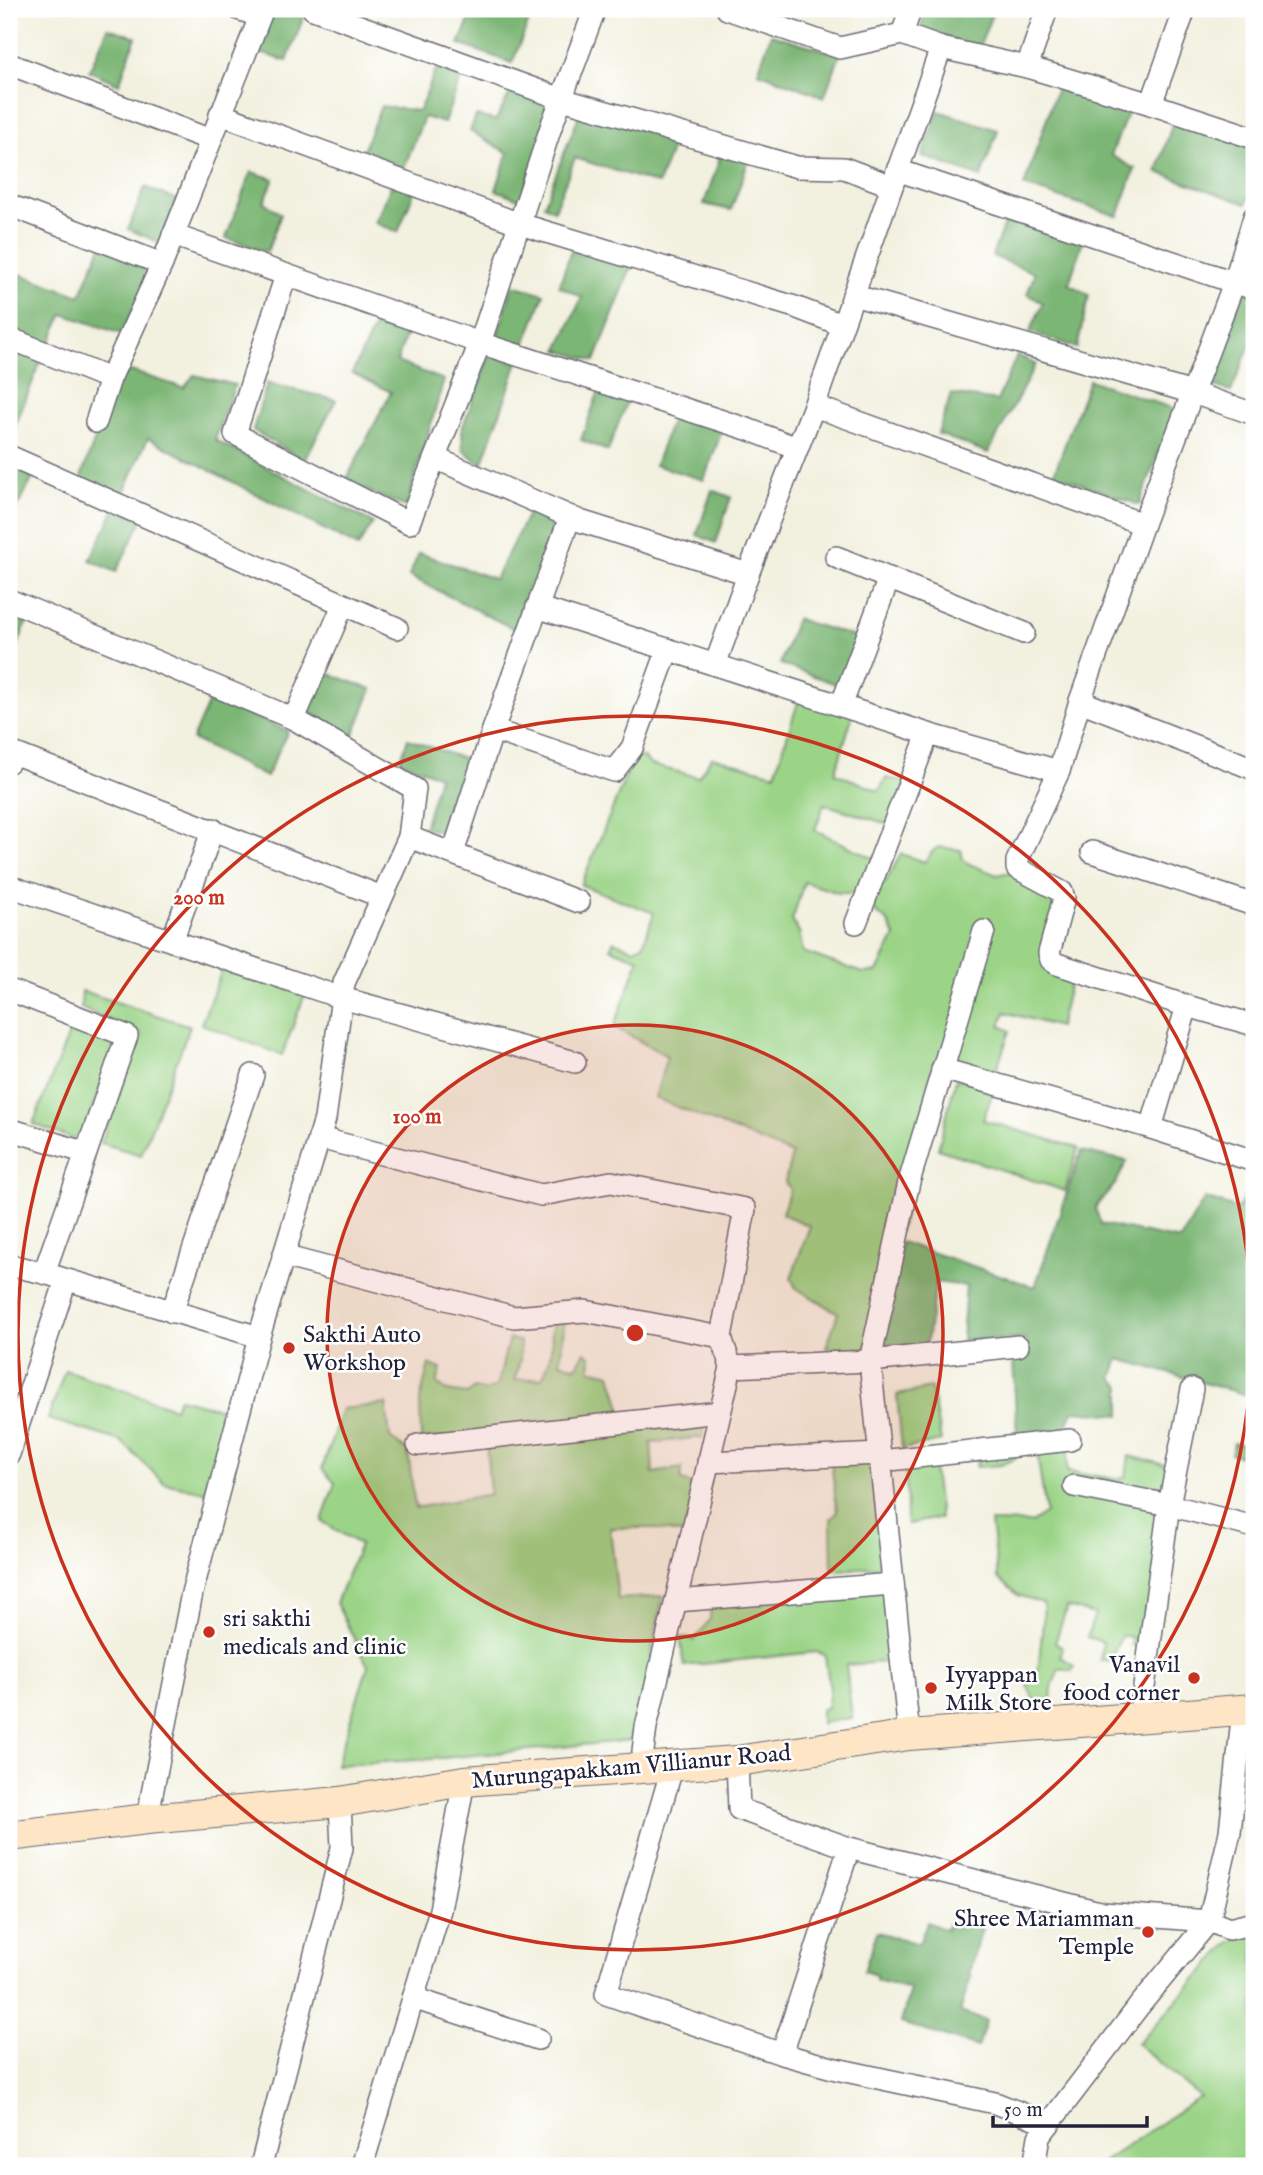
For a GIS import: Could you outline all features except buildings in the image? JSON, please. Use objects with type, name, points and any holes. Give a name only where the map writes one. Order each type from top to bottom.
[{"type":"main road","name":"Murungapakkam Villianur Road","points":[[9,1836],[147,1819],[340,1802],[464,1781],[737,1760],[909,1735],[1248,1709]]},
{"type":"street","points":[[96,422],[110,379],[162,264],[261,13],[238,9]]},
{"type":"street","points":[[313,9],[562,99],[797,167],[844,169],[894,178],[1244,286]]},
{"type":"street","points":[[286,275],[235,434],[409,523],[480,342],[595,9]]},
{"type":"street","points":[[727,9],[840,48],[902,34],[941,48],[1027,67],[1254,138]]},
{"type":"street","points":[[902,34],[911,9]]},
{"type":"street","points":[[1027,67],[1047,9]]},
{"type":"street","points":[[1151,104],[1185,9]]},
{"type":"street","points":[[715,665],[814,406],[941,48]]},
{"type":"street","points":[[9,64],[211,140]]},
{"type":"street","points":[[220,114],[520,225],[795,307],[842,325]]},
{"type":"street","points":[[9,205],[162,264]]},
{"type":"street","points":[[1254,217],[1244,286],[1193,393],[1080,701],[1059,771],[1017,865],[1017,870],[1062,892],[1063,898],[1049,953],[1051,960],[1187,1006],[1254,1025]]},
{"type":"street","points":[[173,235],[797,448]]},
{"type":"street","points":[[853,295],[1193,393],[1254,414]]},
{"type":"street","points":[[9,338],[110,379]]},
{"type":"street","points":[[814,406],[1143,524]]},
{"type":"street","points":[[9,456],[397,628]]},
{"type":"street","points":[[435,458],[570,517],[748,574]]},
{"type":"street","points":[[453,853],[570,517]]},
{"type":"street","points":[[836,557],[1024,633]]},
{"type":"street","points":[[841,706],[889,578]]},
{"type":"street","points":[[9,600],[293,719],[415,789],[409,837],[344,983],[325,1119],[259,1337],[192,1593],[147,1819]]},
{"type":"street","points":[[293,719],[343,606]]},
{"type":"street","points":[[537,607],[928,734],[1059,771]]},
{"type":"street","points":[[494,730],[614,771],[632,748],[668,649]]},
{"type":"street","points":[[1080,701],[1254,769]]},
{"type":"street","points":[[856,923],[928,734]]},
{"type":"street","points":[[10,755],[213,829],[382,897]]},
{"type":"street","points":[[172,941],[213,829]]},
{"type":"street","points":[[409,837],[579,902]]},
{"type":"street","points":[[1092,852],[1254,905]]},
{"type":"street","points":[[9,886],[342,998],[575,1062]]},
{"type":"street","points":[[909,1735],[870,1361],[909,1182],[984,931]]},
{"type":"street","points":[[12,991],[127,1035],[44,1273]]},
{"type":"street","points":[[1151,1128],[1187,1006]]},
{"type":"street","points":[[942,1069],[1151,1128],[1254,1161]]},
{"type":"street","points":[[172,1312],[253,1075]]},
{"type":"street","points":[[9,1129],[86,1153]]},
{"type":"street","points":[[319,1138],[541,1195],[611,1182],[745,1209],[721,1337],[731,1367],[646,1727],[641,1767]]},
{"type":"street","points":[[283,1256],[514,1317],[585,1311],[721,1337]]},
{"type":"street","points":[[9,1265],[259,1337]]},
{"type":"street","points":[[9,1454],[14,1417],[66,1280]]},
{"type":"street","points":[[731,1367],[870,1361],[1018,1346]]},
{"type":"street","points":[[1140,1716],[1169,1505],[1192,1389]]},
{"type":"street","points":[[418,1445],[720,1412]]},
{"type":"street","points":[[708,1462],[880,1457],[1070,1440]]},
{"type":"street","points":[[1074,1486],[1169,1505],[1254,1527]]},
{"type":"street","points":[[676,1601],[893,1584]]},
{"type":"street","points":[[1034,2166],[1039,2137],[1139,2006],[1209,1921],[1230,1832],[1248,1709]]},
{"type":"street","points":[[737,1760],[739,1809],[849,1848],[1103,1913],[1209,1921],[1229,1929],[1254,1923]]},
{"type":"street","points":[[673,1765],[606,1994],[782,2054],[836,2069],[995,2103],[1049,2124]]},
{"type":"street","points":[[362,2166],[440,1910],[464,1781]]},
{"type":"street","points":[[261,2166],[342,1848],[340,1802]]},
{"type":"street","points":[[782,2054],[849,1848]]},
{"type":"street","points":[[413,1998],[538,2039]]},
{"type":"green space","points":[[269,9],[296,9],[305,13],[287,61],[250,50]]},
{"type":"green space","points":[[474,9],[506,9],[531,16],[512,63],[459,44]]},
{"type":"green space","points":[[927,9],[994,9],[979,48],[920,29]]},
{"type":"green space","points":[[108,28],[136,37],[119,84],[89,71]]},
{"type":"green space","points":[[771,34],[840,55],[824,97],[758,72]]},
{"type":"green space","points":[[439,62],[464,70],[444,123],[424,117],[404,168],[362,153],[381,106],[419,111]]},
{"type":"green space","points":[[1058,85],[1130,107],[1111,155],[1135,169],[1118,216],[1024,186]]},
{"type":"green space","points":[[514,86],[554,103],[521,200],[496,190],[508,153],[470,131],[476,116],[496,120]]},
{"type":"green space","points":[[581,110],[676,137],[658,184],[575,158],[554,210],[544,205]]},
{"type":"green space","points":[[938,111],[998,130],[981,177],[922,156]]},
{"type":"green space","points":[[1174,118],[1254,145],[1254,182],[1246,204],[1157,172]]},
{"type":"green space","points":[[722,152],[749,160],[731,210],[704,204]]},
{"type":"green space","points":[[251,172],[274,179],[264,202],[281,214],[267,252],[226,238]]},
{"type":"green space","points":[[392,184],[414,192],[398,232],[375,223]]},
{"type":"green space","points":[[145,187],[177,200],[160,243],[128,229]]},
{"type":"green space","points":[[1008,213],[1084,237],[1069,284],[1089,295],[1077,348],[1030,332],[1043,303],[1027,294],[1035,273],[992,256]]},
{"type":"green space","points":[[101,246],[154,267],[122,334],[63,314],[48,347],[9,330],[9,270],[80,296]]},
{"type":"green space","points":[[572,248],[632,265],[595,361],[558,350],[582,297],[559,286]]},
{"type":"green space","points":[[513,285],[544,294],[523,350],[496,340]]},
{"type":"green space","points":[[1243,291],[1254,295],[1254,346],[1250,345],[1231,392],[1209,384]]},
{"type":"green space","points":[[378,319],[406,334],[397,362],[444,380],[406,507],[345,482],[391,392],[352,373]]},
{"type":"green space","points":[[9,344],[43,356],[9,441]]},
{"type":"green space","points":[[490,354],[518,362],[482,465],[463,450],[462,429]]},
{"type":"green space","points":[[1017,355],[1036,364],[988,453],[938,434],[951,394],[997,401]]},
{"type":"green space","points":[[121,368],[184,388],[194,375],[235,385],[215,440],[373,523],[358,547],[148,438],[121,499],[80,480]]},
{"type":"green space","points":[[1089,380],[1175,409],[1139,505],[1054,474]]},
{"type":"green space","points":[[267,383],[336,400],[304,461],[253,430]]},
{"type":"green space","points":[[600,388],[628,398],[608,451],[581,440]]},
{"type":"green space","points":[[674,413],[722,430],[704,480],[655,465]]},
{"type":"green space","points":[[9,465],[35,474],[9,522]]},
{"type":"green space","points":[[712,490],[731,497],[716,543],[697,535]]},
{"type":"green space","points":[[116,507],[142,520],[116,572],[90,560]]},
{"type":"green space","points":[[530,510],[560,523],[522,633],[409,576],[419,553],[495,579]]},
{"type":"green space","points":[[9,606],[29,615],[9,670]]},
{"type":"green space","points":[[796,619],[862,639],[841,686],[780,664]]},
{"type":"green space","points":[[324,672],[372,689],[353,736],[307,711]]},
{"type":"green space","points":[[800,696],[853,714],[835,773],[879,791],[886,778],[909,782],[891,825],[824,804],[815,830],[877,860],[862,893],[839,893],[804,882],[792,921],[799,932],[803,952],[863,973],[877,972],[895,936],[888,922],[872,909],[876,881],[885,883],[901,854],[925,862],[938,847],[961,850],[963,859],[969,864],[997,875],[1015,871],[1056,889],[1047,953],[1071,978],[1059,1027],[1005,1012],[1000,1025],[1010,1031],[993,1079],[947,1067],[865,1350],[826,1348],[838,1313],[796,1288],[791,1278],[810,1226],[782,1214],[790,1189],[785,1182],[792,1154],[655,1098],[667,1056],[614,1027],[639,959],[610,948],[614,941],[633,949],[643,945],[654,913],[581,885],[626,776],[619,769],[631,754],[644,758],[651,765],[698,777],[712,757],[775,774]]},
{"type":"green space","points":[[210,699],[288,731],[266,777],[192,739]]},
{"type":"green space","points":[[408,739],[476,763],[452,834],[424,828],[439,776],[400,761]]},
{"type":"green space","points":[[223,967],[305,994],[282,1055],[201,1024]]},
{"type":"green space","points":[[82,991],[190,1026],[141,1155],[101,1143],[141,1034],[81,1008]]},
{"type":"green space","points":[[73,1024],[117,1039],[81,1142],[33,1124]]},
{"type":"green space","points":[[956,1079],[995,1086],[983,1120],[1078,1148],[1065,1191],[938,1149]]},
{"type":"green space","points":[[1081,1151],[1127,1161],[1116,1183],[1095,1208],[1101,1224],[1180,1240],[1205,1198],[1238,1209],[1246,1194],[1254,1197],[1254,1397],[1119,1359],[1112,1378],[1121,1386],[1121,1415],[1073,1411],[1063,1435],[1017,1436],[1013,1360],[1028,1355],[1025,1339],[962,1340],[966,1286],[936,1282],[926,1347],[880,1348],[901,1242],[1035,1287]]},
{"type":"green space","points":[[565,1318],[560,1362],[576,1367],[585,1352],[591,1357],[590,1369],[611,1374],[624,1418],[421,1440],[420,1400],[429,1364],[441,1369],[437,1384],[447,1391],[467,1394],[475,1388],[485,1391],[496,1387],[509,1339],[520,1341],[520,1360],[515,1380],[542,1378],[550,1356],[553,1320]]},
{"type":"green space","points":[[65,1370],[174,1408],[179,1398],[225,1410],[206,1492],[164,1483],[121,1441],[48,1419]]},
{"type":"green space","points":[[931,1388],[941,1441],[902,1449],[897,1395]]},
{"type":"green space","points":[[386,1404],[390,1438],[408,1451],[415,1508],[490,1494],[486,1441],[706,1416],[703,1437],[651,1443],[653,1473],[682,1468],[681,1481],[696,1485],[685,1534],[651,1528],[610,1528],[618,1599],[663,1596],[634,1740],[336,1765],[368,1666],[336,1603],[360,1545],[322,1521],[335,1483],[322,1469],[342,1409]]},
{"type":"green space","points":[[1234,1443],[1254,1447],[1254,1458],[1231,1454]]},
{"type":"green space","points":[[1068,1444],[1067,1472],[1116,1479],[1126,1476],[1129,1456],[1166,1465],[1175,1461],[1146,1647],[1131,1645],[1133,1638],[1122,1635],[1109,1662],[1100,1660],[1103,1642],[1087,1637],[1095,1614],[1067,1607],[1055,1643],[1063,1648],[1060,1656],[1074,1666],[1072,1671],[1059,1668],[1052,1687],[1051,1702],[1036,1705],[1027,1684],[1035,1681],[1038,1672],[1043,1603],[1018,1595],[998,1578],[991,1522],[1031,1523],[1046,1513],[1036,1446]]},
{"type":"green space","points":[[1027,1452],[1001,1465],[976,1467],[978,1459],[933,1464],[940,1518],[907,1524],[906,1467]]},
{"type":"green space","points":[[878,1456],[890,1565],[832,1571],[831,1519],[837,1513],[831,1460]]},
{"type":"green space","points":[[890,1587],[897,1661],[846,1665],[852,1718],[821,1723],[821,1710],[827,1707],[830,1690],[825,1655],[816,1652],[684,1666],[680,1637],[694,1641],[710,1619],[711,1602]]},
{"type":"green space","points":[[952,1917],[982,1928],[960,2012],[986,2021],[978,2047],[901,2023],[910,1989],[876,1980],[876,1975],[864,1971],[877,1932],[919,1944],[927,1922],[946,1930]]},
{"type":"green space","points":[[1254,1934],[1254,2166],[1097,2166],[1200,2097],[1137,2044],[1230,1942]]},
{"type":"place","name":"Sakthi Auto Workshop","points":[[289,1348]]},
{"type":"place","name":"sri sakthi medicals and clinic","points":[[209,1632]]},
{"type":"place","name":"Vanavil food corner","points":[[1194,1678]]},
{"type":"place","name":"Iyyappan Milk Store","points":[[931,1688]]},
{"type":"place","name":"Shree Mariamman Temple","points":[[1148,1932]]}]
